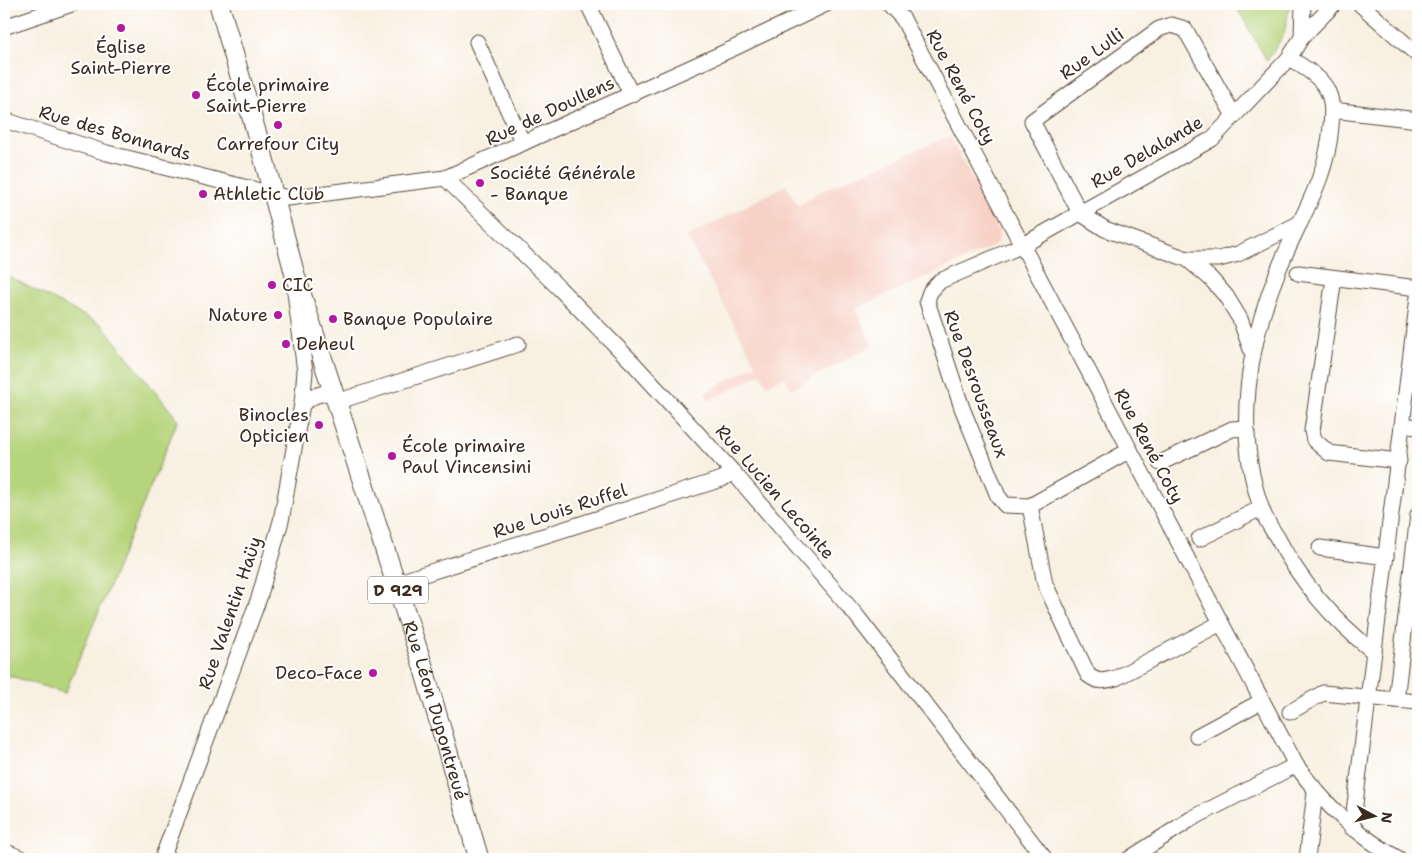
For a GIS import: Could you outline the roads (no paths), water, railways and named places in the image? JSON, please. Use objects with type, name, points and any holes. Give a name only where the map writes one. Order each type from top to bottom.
[{"type":"main road","name":"D 929","points":[[218,4],[274,195],[295,275],[332,391]]},
{"type":"main road","name":"Rue Léon Dupontreué","points":[[332,391],[422,662],[479,859]]},
{"type":"street","points":[[4,27],[72,4]]},
{"type":"street","points":[[588,4],[631,94]]},
{"type":"street","name":"Rue de Doullens","points":[[274,195],[288,198],[445,178],[826,4]]},
{"type":"street","name":"Rue René Coty","points":[[889,4],[902,11],[1022,245],[1296,765],[1315,792],[1352,828],[1399,859]]},
{"type":"street","points":[[1302,37],[1303,4]]},
{"type":"street","name":"Rue Delalande","points":[[1022,245],[1212,139],[1289,58],[1302,37],[1334,4]]},
{"type":"street","points":[[1360,4],[1418,55]]},
{"type":"street","name":"Rue Lulli","points":[[1080,213],[1032,121],[1159,29],[1178,26],[1185,29],[1234,116]]},
{"type":"street","points":[[477,42],[523,143]]},
{"type":"street","points":[[1289,58],[1317,77],[1328,92],[1332,110],[1325,166],[1316,192],[1278,271],[1252,352],[1246,428],[1252,470],[1261,508],[1288,559],[1314,597],[1345,628],[1374,652]]},
{"type":"street","points":[[1332,110],[1418,120]]},
{"type":"street","name":"Rue des Bonnards","points":[[4,120],[107,153],[274,195]]},
{"type":"street","name":"Rue Lucien Lecointe","points":[[445,178],[607,336],[733,472],[856,615],[1045,859]]},
{"type":"street","points":[[1080,213],[1105,228],[1187,259],[1210,278],[1226,296],[1240,319],[1252,352]]},
{"type":"street","points":[[1187,259],[1219,259],[1238,254],[1300,223]]},
{"type":"street","name":"Rue Desrousseaux","points":[[1022,245],[940,281],[930,292],[927,301],[962,408],[998,496],[1005,505],[1030,506]]},
{"type":"street","points":[[1298,273],[1418,288]]},
{"type":"street","name":"D 929","points":[[295,275],[295,296],[305,365],[302,404]]},
{"type":"street","points":[[1334,278],[1312,431],[1314,440],[1329,452],[1398,461]]},
{"type":"street","points":[[1352,828],[1418,297]]},
{"type":"street","points":[[302,404],[314,396],[332,391],[518,344]]},
{"type":"street","points":[[304,385],[332,391]]},
{"type":"street","name":"Rue Valentin Haüy","points":[[162,859],[258,598],[272,554],[281,521],[302,404]]},
{"type":"street","points":[[1402,424],[1418,427]]},
{"type":"street","points":[[1160,463],[1232,429],[1246,428]]},
{"type":"street","points":[[1130,450],[1030,506],[1046,584],[1088,675],[1095,680],[1103,681],[1116,678],[1221,623]]},
{"type":"street","name":"Rue Louis Ruffel","points":[[396,583],[722,480],[733,472]]},
{"type":"street","points":[[1199,538],[1261,508]]},
{"type":"street","points":[[1396,700],[1418,515]]},
{"type":"street","points":[[1320,548],[1386,557]]},
{"type":"street","points":[[1290,712],[1323,693],[1418,702]]},
{"type":"street","points":[[1197,736],[1262,701]]},
{"type":"street","points":[[1128,859],[1191,820],[1296,765]]},
{"type":"street","points":[[1307,859],[1315,792]]},
{"type":"street","points":[[4,851],[23,859]]},
{"type":"place","name":"Église Saint-Pierre","points":[[121,28]]},
{"type":"place","name":"École primaire Saint-Pierre","points":[[196,95]]},
{"type":"place","name":"Carrefour City","points":[[278,125]]},
{"type":"place","name":"Société Générale - Banque","points":[[480,183]]},
{"type":"place","name":"Athletic Club","points":[[203,194]]},
{"type":"place","name":"CIC","points":[[272,285]]},
{"type":"place","name":"Nature","points":[[278,315]]},
{"type":"place","name":"Banque Populaire","points":[[333,319]]},
{"type":"place","name":"Deheul","points":[[286,344]]},
{"type":"place","name":"Binocles Opticien","points":[[319,425]]},
{"type":"place","name":"École primaire Paul Vincensini","points":[[392,456]]},
{"type":"place","name":"Deco-Face","points":[[373,673]]}]
